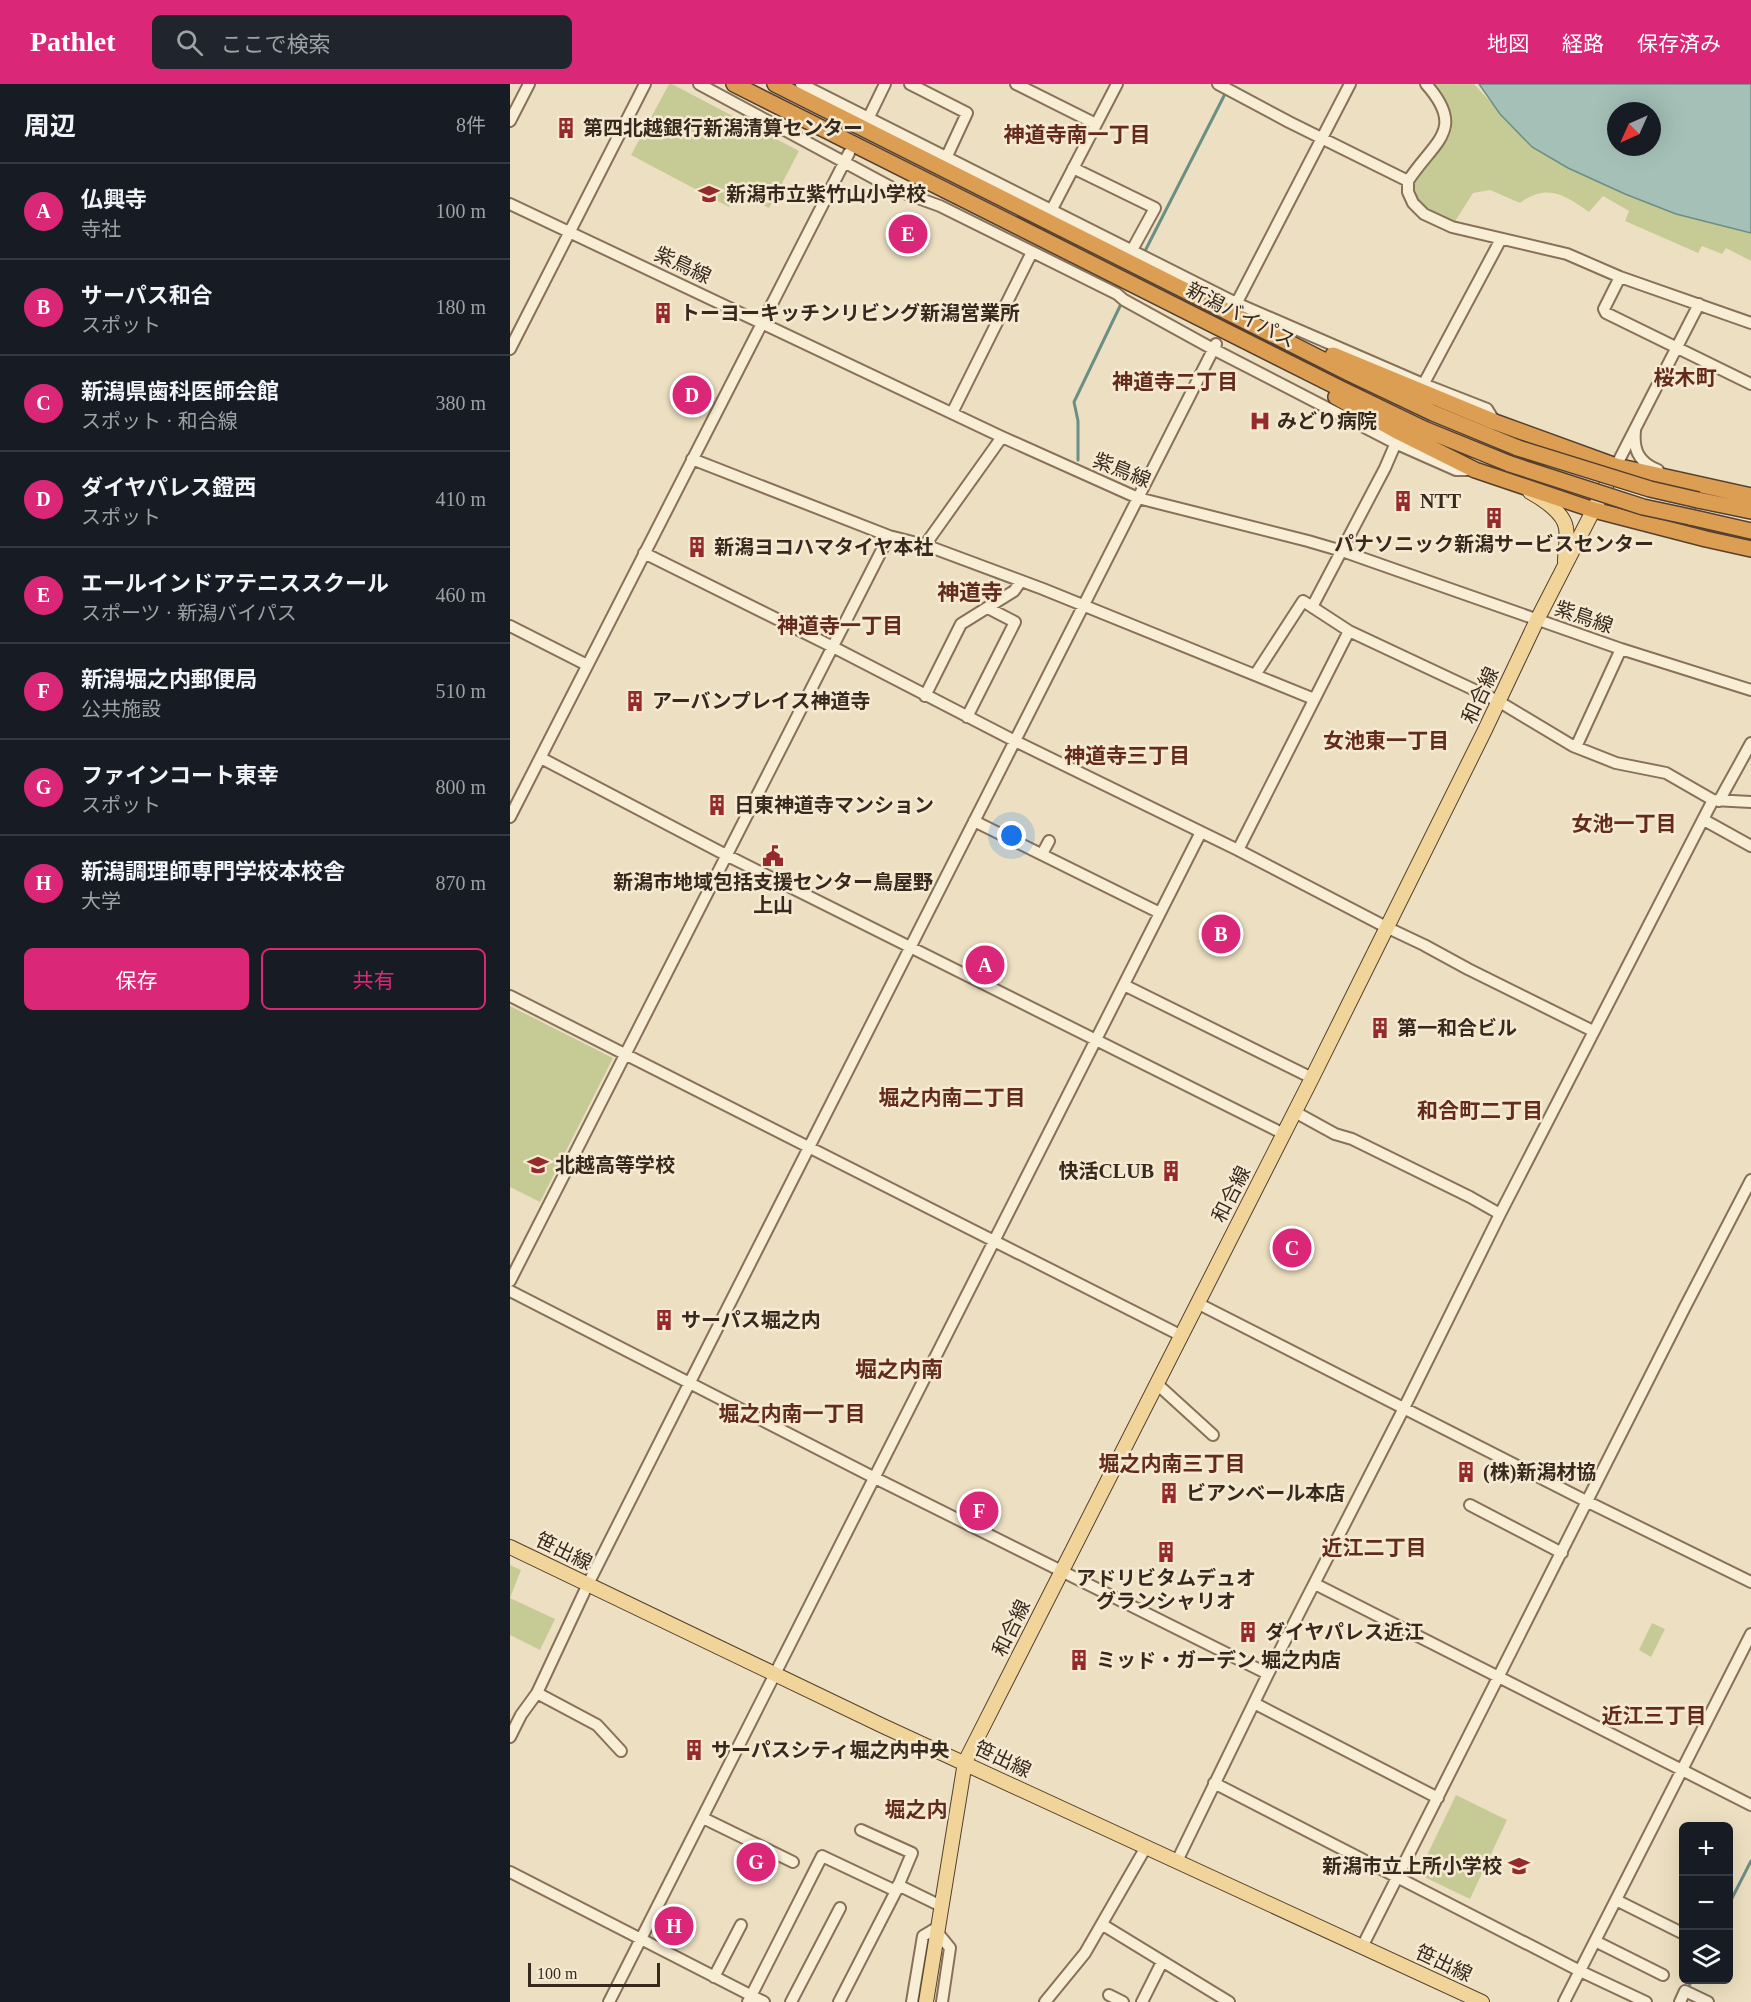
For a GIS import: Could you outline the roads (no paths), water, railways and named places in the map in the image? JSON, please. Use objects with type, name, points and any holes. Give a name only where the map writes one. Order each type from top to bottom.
[{"type":"highway","name":"新潟バイパス","points":[[734,84],[1414,424],[1510,464],[1632,503],[1751,531]]},
{"type":"highway","name":"新潟バイパス","points":[[775,84],[1433,413],[1518,448],[1606,476],[1751,511]]},
{"type":"highway","points":[[1176,306],[1395,430],[1475,470],[1594,510],[1747,549]]},
{"type":"highway","points":[[1263,329],[1348,361],[1495,422],[1616,466],[1751,496]]},
{"type":"highway","points":[[1546,440],[1571,460],[1584,476],[1593,496],[1594,510]]},
{"type":"highway","points":[[1616,466],[1611,482],[1615,498],[1630,510],[1683,534]]},
{"type":"main road","name":"和合線","points":[[926,2002],[965,1762],[1060,1571],[1284,1134],[1537,620],[1616,466]]},
{"type":"main road","points":[[1509,482],[1540,498],[1563,520],[1566,527],[1564,567]]},
{"type":"main road","name":"笹出線","points":[[510,1547],[883,1726],[1482,2002]]},
{"type":"street","points":[[510,121],[529,84]]},
{"type":"street","points":[[510,349],[645,84]]},
{"type":"street","points":[[699,84],[847,158],[896,190],[940,206],[1117,294],[1124,300],[1397,441],[1456,470],[1475,470]]},
{"type":"street","points":[[801,84],[867,120],[946,156],[1132,250],[1235,306],[1423,386],[1487,409],[1495,422]]},
{"type":"street","points":[[867,120],[885,84]]},
{"type":"street","points":[[910,84],[967,113],[946,156]]},
{"type":"street","points":[[1016,84],[1096,124]]},
{"type":"street","points":[[1051,211],[1117,84]]},
{"type":"street","points":[[1235,306],[1350,84]]},
{"type":"street","points":[[1426,84],[1438,98],[1447,123],[1442,136],[1408,181],[1409,198],[1424,214],[1452,227],[1567,254],[1620,277],[1751,323]]},
{"type":"street","points":[[1224,87],[1408,181]]},
{"type":"street","points":[[510,817],[761,322],[847,158]]},
{"type":"street","points":[[1073,168],[1155,208],[1132,250]]},
{"type":"street","name":"紫鳥線","points":[[510,204],[952,413],[1138,498],[1342,551],[1621,649],[1751,690]]},
{"type":"street","points":[[1423,386],[1501,239]]},
{"type":"street","points":[[952,413],[1032,252]]},
{"type":"street","points":[[1620,277],[1604,309],[1606,314],[1751,384]]},
{"type":"street","points":[[1616,466],[1699,304]]},
{"type":"street","points":[[510,1737],[520,1715],[537,1693],[588,1584],[688,1384],[1214,347]]},
{"type":"street","points":[[1635,428],[1634,441],[1641,459],[1648,466],[1670,478]]},
{"type":"street","points":[[925,544],[1002,436]]},
{"type":"street","points":[[1312,607],[1397,441]]},
{"type":"street","points":[[692,459],[889,536],[925,544],[1084,605],[1314,699]]},
{"type":"street","points":[[510,1281],[627,1055],[889,536]]},
{"type":"street","points":[[644,553],[833,647],[925,696],[1238,850],[1593,1031]]},
{"type":"street","points":[[925,696],[961,624],[1014,591],[1021,581]]},
{"type":"street","points":[[1255,675],[1303,601],[1348,631],[1498,701],[1576,747],[1616,763],[1666,774],[1716,800],[1751,802]]},
{"type":"street","points":[[967,717],[1015,622],[988,608]]},
{"type":"street","points":[[510,626],[587,665]]},
{"type":"street","points":[[1238,850],[1348,631]]},
{"type":"street","points":[[1576,747],[1621,649]]},
{"type":"street","points":[[1177,1861],[1268,1674],[1593,1031],[1704,820],[1751,743]]},
{"type":"street","points":[[541,758],[726,855],[1284,1134]]},
{"type":"street","points":[[974,820],[1160,913]]},
{"type":"street","points":[[1704,820],[1751,846]]},
{"type":"street","points":[[609,2002],[1201,832]]},
{"type":"street","points":[[1042,854],[1049,841]]},
{"type":"street","points":[[1124,985],[1312,1078]]},
{"type":"street","points":[[510,996],[992,1242],[1180,1335]]},
{"type":"street","points":[[1295,1112],[1335,1134],[1357,1141],[1500,1214]]},
{"type":"street","points":[[1362,1947],[1751,1180]]},
{"type":"street","points":[[510,1291],[688,1384],[1268,1674]]},
{"type":"street","points":[[1197,1303],[1587,1502],[1751,1582]]},
{"type":"street","points":[[1157,1384],[1213,1435]]},
{"type":"street","points":[[1470,1505],[1562,1553]]},
{"type":"street","points":[[1315,1584],[1751,1805]]},
{"type":"street","points":[[1564,2002],[1751,1634]]},
{"type":"street","points":[[537,1693],[597,1725],[621,1751]]},
{"type":"street","points":[[1254,1703],[1438,1798]]},
{"type":"street","points":[[1215,1783],[1580,1971],[1646,2002]]},
{"type":"street","points":[[703,1818],[793,1862]]},
{"type":"street","points":[[839,2002],[897,1888],[912,1853],[861,1830]]},
{"type":"street","points":[[1045,2002],[1085,1953],[1146,1847]]},
{"type":"street","points":[[749,1999],[822,1856],[941,1906]]},
{"type":"street","points":[[510,1872],[714,1977],[749,1999],[764,2002]]},
{"type":"street","points":[[1616,1900],[1679,1932]]},
{"type":"street","points":[[791,2002],[840,1908]]},
{"type":"street","points":[[1103,1925],[1229,2002]]},
{"type":"street","points":[[714,1977],[741,1926]]},
{"type":"street","points":[[912,2002],[923,1936],[937,1930],[950,1948],[942,2002]]},
{"type":"street","points":[[1595,1941],[1663,1976]]},
{"type":"street","points":[[1142,2002],[1162,1962]]},
{"type":"street","points":[[1680,2002],[1685,1990],[1708,2002]]},
{"type":"street","points":[[1109,1995],[1123,2002]]},
{"type":"water","points":[[1479,84],[1751,84],[1751,233],[1676,214],[1625,194],[1568,168],[1532,147],[1500,114]]},
{"type":"waterway","points":[[1145,251],[1226,92]]},
{"type":"waterway","points":[[1078,460],[1078,421],[1074,402],[1121,304]]},
{"type":"waterway","points":[[1733,1896],[1751,1861]]},
{"type":"waterway","points":[[1688,1988],[1690,1984]]},
{"type":"place","name":"第四北越銀行新潟清算センター","points":[[566,128]]},
{"type":"place","name":"新潟市立紫竹山小学校","points":[[709,194]]},
{"type":"place","name":"エールインドアテニススクール","points":[[908,234]]},
{"type":"place","name":"トーヨーキッチンリビング新潟営業所","points":[[663,313]]},
{"type":"place","name":"ダイヤパレス鐙西","points":[[692,395]]},
{"type":"place","name":"みどり病院","points":[[1260,421]]},
{"type":"place","name":"NTT","points":[[1403,501]]},
{"type":"place","name":"パナソニック新潟サービスセンター","points":[[1494,518]]},
{"type":"place","name":"新潟ヨコハマタイヤ本社","points":[[697,547]]},
{"type":"place","name":"アーバンプレイス神道寺","points":[[635,701]]},
{"type":"place","name":"日東神道寺マンション","points":[[717,805]]},
{"type":"place","name":"新潟市地域包括支援センター鳥屋野 上山","points":[[773,856]]},
{"type":"place","name":"サーパス和合","points":[[1221,934]]},
{"type":"place","name":"仏興寺","points":[[985,965]]},
{"type":"place","name":"第一和合ビル","points":[[1380,1028]]},
{"type":"place","name":"北越高等学校","points":[[538,1165]]},
{"type":"place","name":"快活CLUB","points":[[1171,1171]]},
{"type":"place","name":"新潟県歯科医師会館","points":[[1292,1248]]},
{"type":"place","name":"サーパス堀之内","points":[[664,1320]]},
{"type":"place","name":"(株)新潟材協","points":[[1466,1472]]},
{"type":"place","name":"ビアンベール本店","points":[[1169,1493]]},
{"type":"place","name":"新潟堀之内郵便局","points":[[979,1511]]},
{"type":"place","name":"アドリビタムデュオ グランシャリオ","points":[[1166,1552]]},
{"type":"place","name":"ダイヤパレス近江","points":[[1248,1632]]},
{"type":"place","name":"ミッド・ガーデン 堀之内店","points":[[1079,1660]]},
{"type":"place","name":"サーパスシティ堀之内中央","points":[[694,1750]]},
{"type":"place","name":"ファインコート東幸","points":[[756,1862]]},
{"type":"place","name":"新潟市立上所小学校","points":[[1519,1866]]},
{"type":"place","name":"新潟調理師専門学校本校舎","points":[[674,1926]]},
{"type":"district","name":"神道寺南一丁目","points":[[1077,135]]},
{"type":"district","name":"桜木町","points":[[1685,378]]},
{"type":"district","name":"神道寺二丁目","points":[[1175,382]]},
{"type":"district","name":"神道寺","points":[[970,592]]},
{"type":"district","name":"神道寺一丁目","points":[[840,626]]},
{"type":"district","name":"女池東一丁目","points":[[1386,741]]},
{"type":"district","name":"神道寺三丁目","points":[[1127,756]]},
{"type":"district","name":"女池一丁目","points":[[1624,824]]},
{"type":"district","name":"堀之内南二丁目","points":[[952,1098]]},
{"type":"district","name":"和合町二丁目","points":[[1480,1111]]},
{"type":"district","name":"堀之内南","points":[[899,1369]]},
{"type":"district","name":"堀之内南一丁目","points":[[792,1414]]},
{"type":"district","name":"堀之内南三丁目","points":[[1172,1464]]},
{"type":"district","name":"近江二丁目","points":[[1374,1548]]},
{"type":"district","name":"近江三丁目","points":[[1654,1716]]},
{"type":"district","name":"堀之内","points":[[916,1810]]}]
